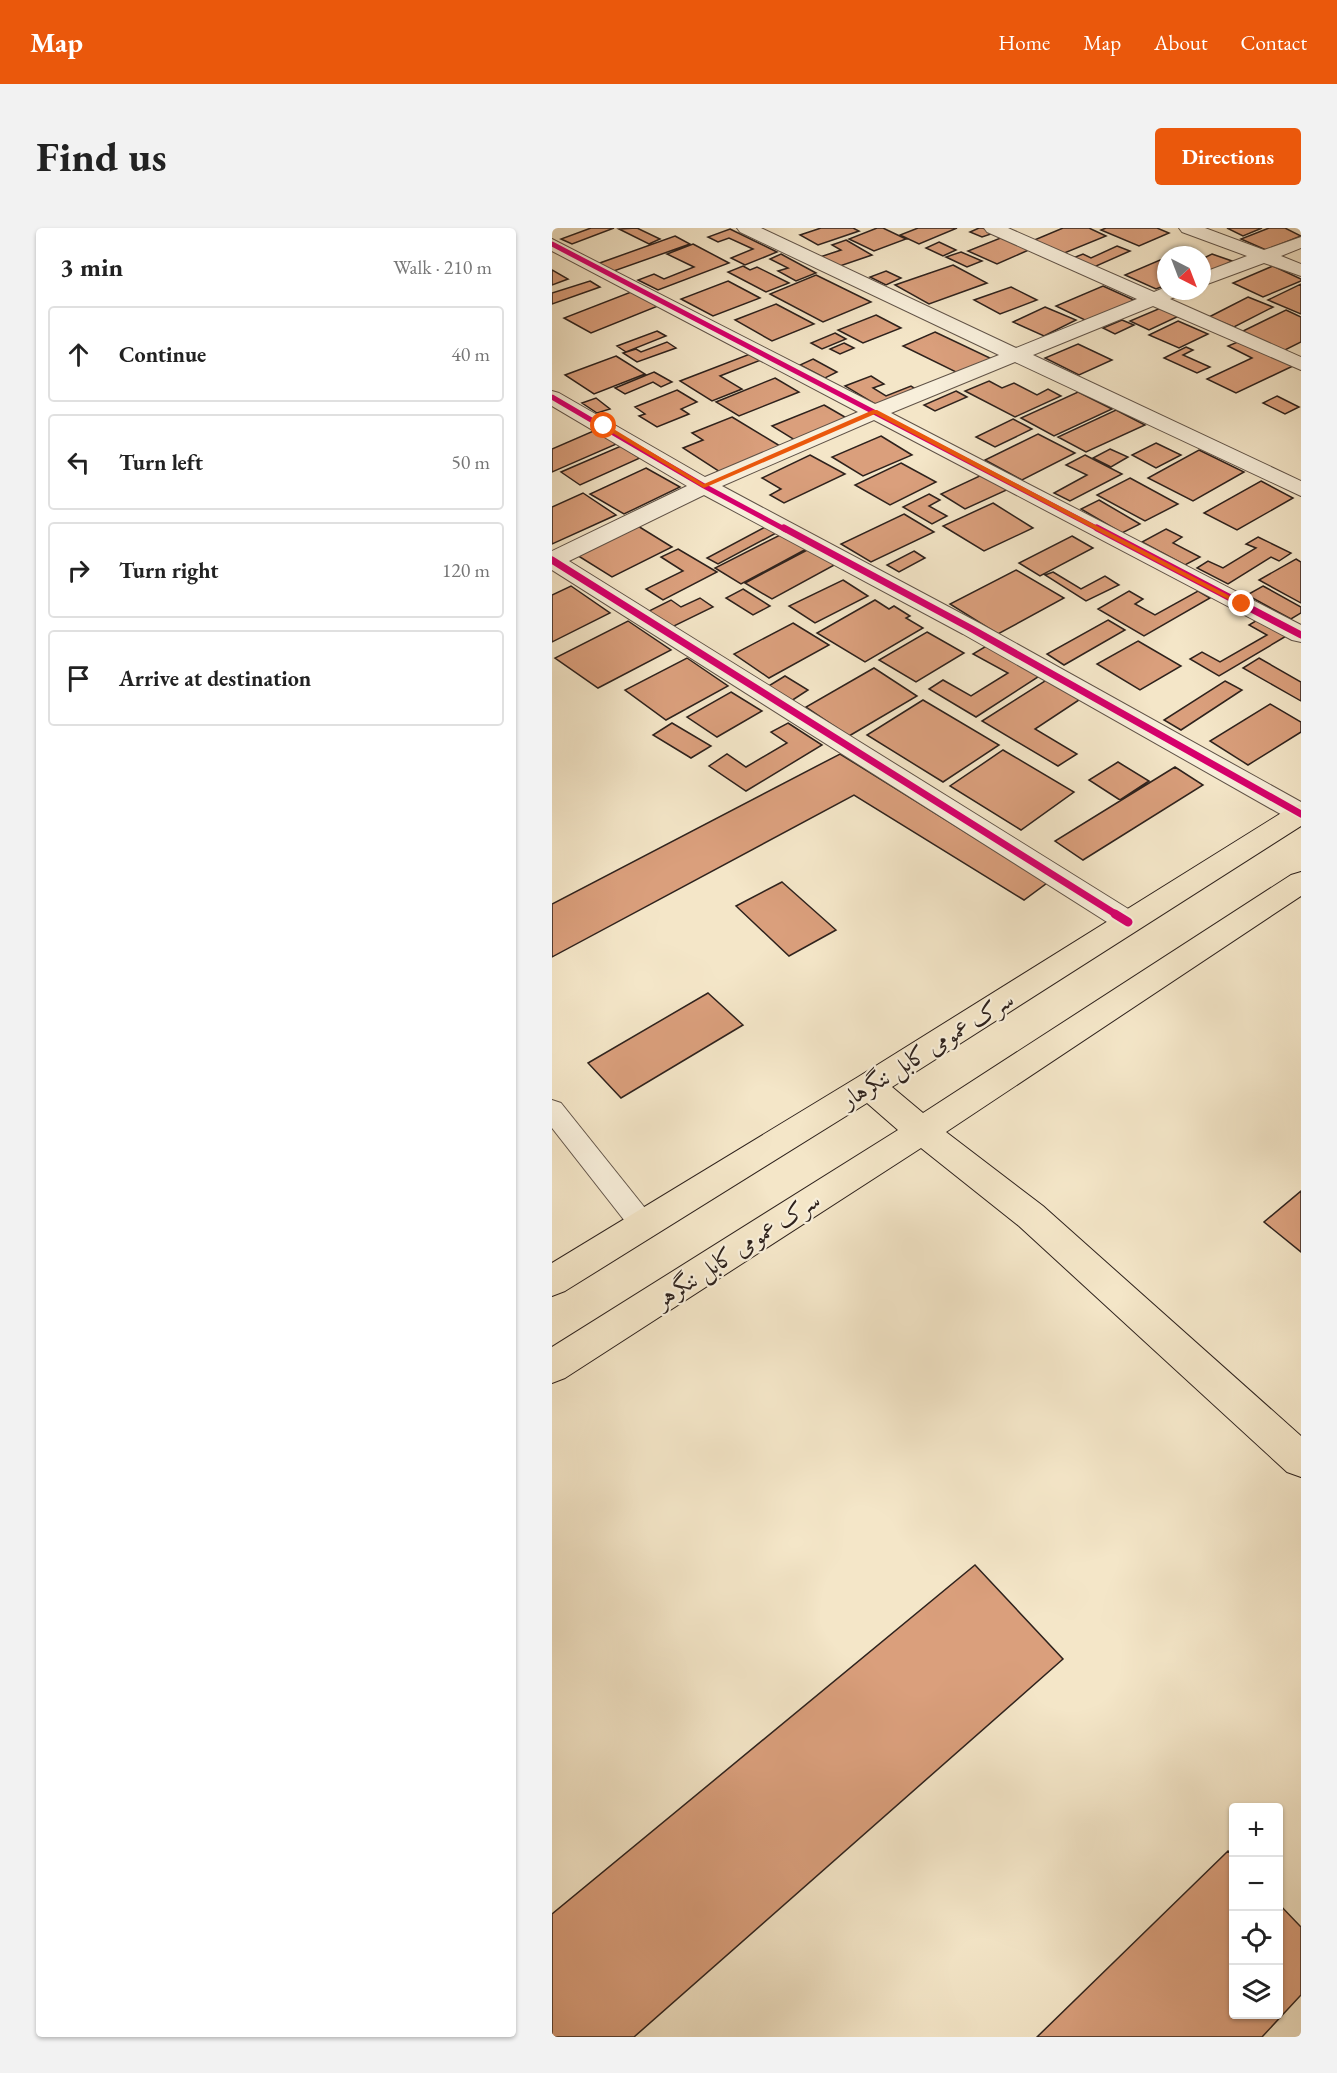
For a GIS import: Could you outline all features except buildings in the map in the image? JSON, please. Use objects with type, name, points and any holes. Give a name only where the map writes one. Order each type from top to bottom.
[{"type":"highway","name":"سرک عمومی کابل ننگرهار","points":[[552,1281],[869,1086],[1301,813]]},
{"type":"highway","points":[[922,1131],[1301,882]]},
{"type":"highway","points":[[869,1086],[922,1131],[1031,1216],[1301,1460]]},
{"type":"highway","name":"سرک عمومی کابل ننگرهر","points":[[552,1367],[922,1131]]},
{"type":"street","points":[[746,228],[1301,489]]},
{"type":"street","points":[[993,228],[1301,364]]},
{"type":"street","points":[[1188,228],[1301,270]]},
{"type":"street","points":[[1211,277],[1301,242]]},
{"type":"street","points":[[552,244],[1301,635]]},
{"type":"street","points":[[552,560],[704,486],[875,412],[1157,297]]},
{"type":"street","points":[[552,397],[704,486],[972,629],[1301,813]]},
{"type":"street","points":[[552,560],[1128,922]]},
{"type":"lane","points":[[552,1110],[644,1226]]},
{"type":"cycle path","points":[[552,244],[1301,635]]},
{"type":"cycle path","points":[[552,397],[704,486],[972,629],[1301,814]]},
{"type":"cycle path","points":[[552,560],[1128,922]]},
{"type":"route","points":[[604,426],[704,486],[875,412],[1242,604]]}]
